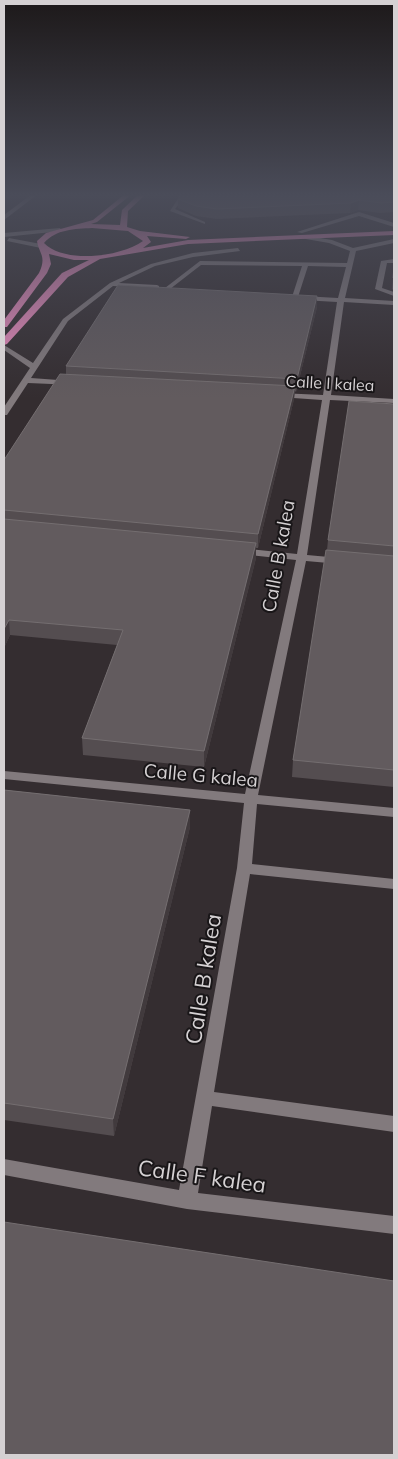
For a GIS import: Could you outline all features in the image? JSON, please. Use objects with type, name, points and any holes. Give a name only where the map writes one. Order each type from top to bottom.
[{"type":"highway","points":[[4,325],[43,273],[47,262]]},
{"type":"highway","points":[[4,342],[66,275],[89,262]]},
{"type":"street","points":[[4,413],[65,320],[112,284],[152,265],[163,262]]},
{"type":"street","name":"Calle B kalea","points":[[187,1200],[244,868],[252,798],[302,557],[324,398],[340,300],[350,262]]},
{"type":"street","points":[[384,262],[378,289],[391,294],[384,302]]},
{"type":"street","points":[[168,288],[200,263],[349,265]]},
{"type":"street","points":[[294,297],[306,264]]},
{"type":"street","points":[[112,284],[178,289]]},
{"type":"street","points":[[285,296],[394,303]]},
{"type":"street","points":[[4,347],[34,367]]},
{"type":"street","points":[[25,380],[83,383]]},
{"type":"street","name":"Calle I kalea","points":[[266,394],[394,401]]},
{"type":"street","points":[[232,550],[348,561]]},
{"type":"street","name":"Calle G kalea","points":[[4,775],[394,813]]},
{"type":"street","points":[[244,868],[394,884]]},
{"type":"street","points":[[206,1098],[394,1124]]},
{"type":"street","name":"Calle F kalea","points":[[4,1166],[187,1200],[394,1225]]},
{"type":"building","points":[[118,285],[317,296],[297,379],[66,366]]},
{"type":"building","points":[[60,374],[295,386],[258,534],[4,510],[4,460]]},
{"type":"building","points":[[349,401],[394,404],[394,546],[328,540]]},
{"type":"building","points":[[4,519],[256,543],[204,751],[82,738],[123,630],[9,620],[4,629]]},
{"type":"building","points":[[326,550],[394,556],[394,770],[293,760]]},
{"type":"building","points":[[4,790],[190,810],[113,1119],[4,1103]]},
{"type":"building","points":[[4,1222],[394,1281],[394,1455],[4,1455]]}]
